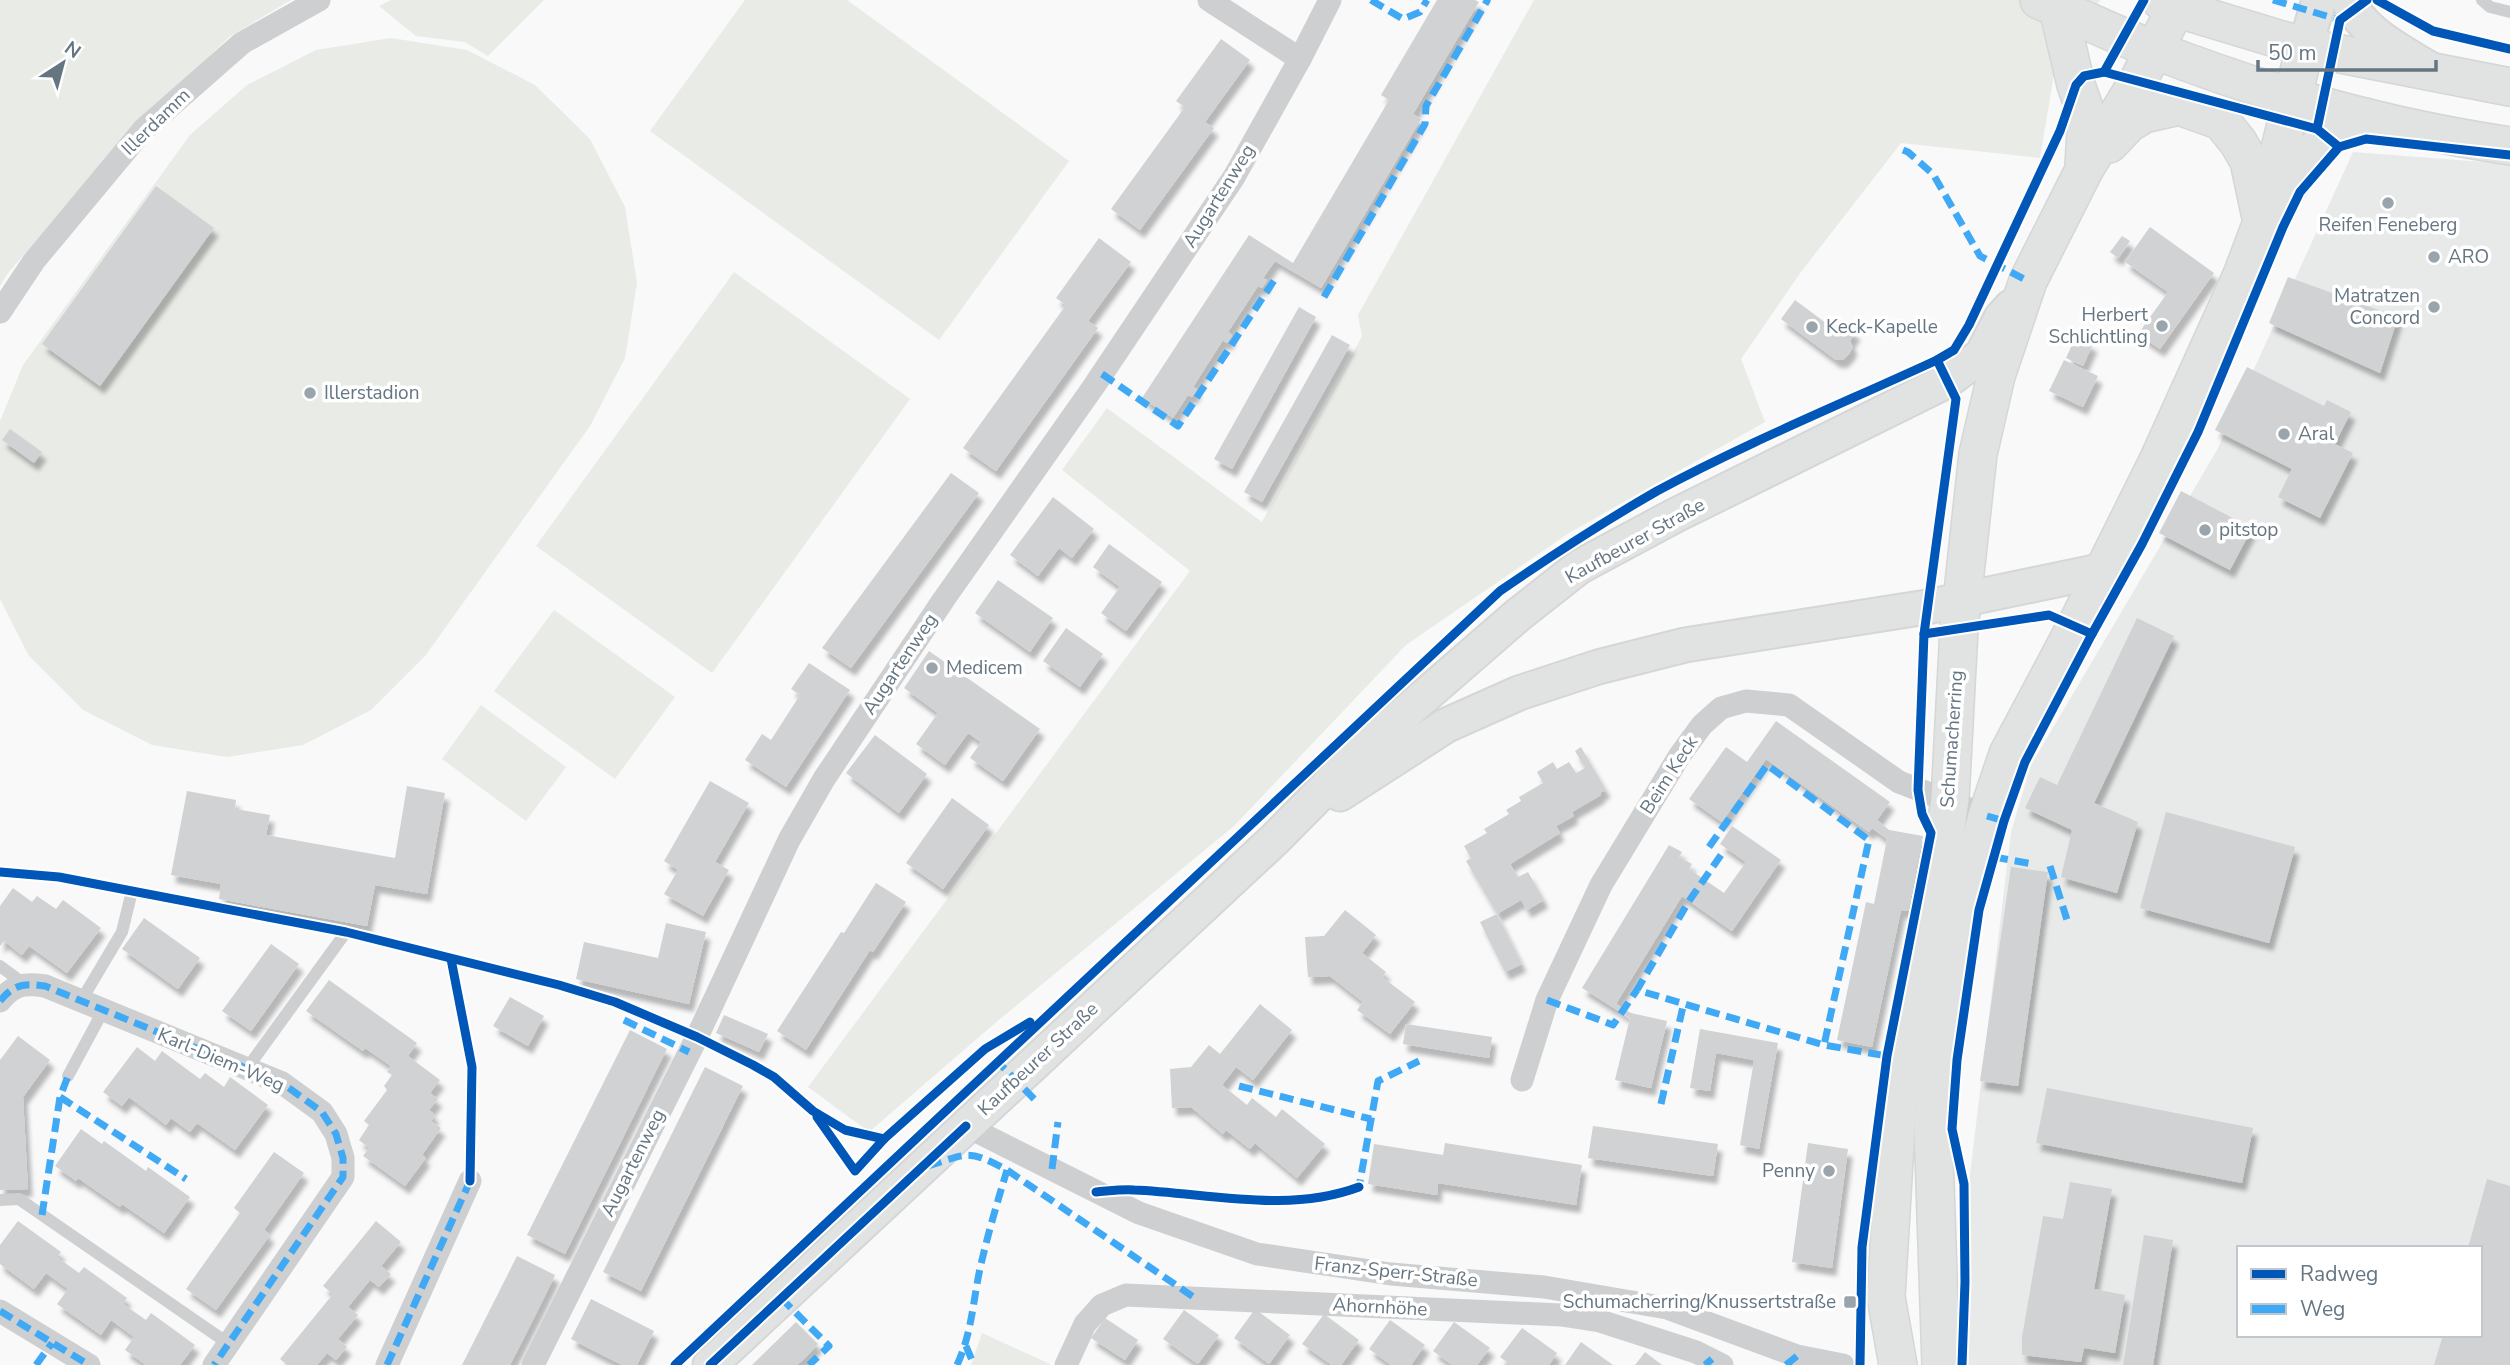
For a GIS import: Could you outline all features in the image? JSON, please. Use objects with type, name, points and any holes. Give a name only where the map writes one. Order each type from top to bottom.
[{"type":"main road","points":[[2084,170],[2138,81],[2154,50],[2172,3],[2305,47],[2510,87]]},
{"type":"main road","points":[[2049,4],[2154,50],[2294,98],[2450,137],[2510,146]]},
{"type":"main road","points":[[2049,4],[2087,116],[2084,170]]},
{"type":"main road","points":[[1941,1365],[1933,1124],[1940,1058],[1963,909],[1987,816],[2008,754],[2104,570],[2198,375],[2242,275],[2262,222],[2305,47]]},
{"type":"main road","points":[[2084,170],[2129,123],[2144,114],[2179,106],[2221,121],[2238,142],[2249,161],[2262,222]]},
{"type":"main road","points":[[2262,222],[2327,137],[2365,117]]},
{"type":"main road","name":"Schumacherring","points":[[1898,1365],[1886,1297],[1896,1110],[1903,1059],[1933,910],[1950,800],[1963,598],[1978,454],[1996,376],[2025,293],[2043,250],[2084,170]]},
{"type":"street","name":"Illerdamm","points":[[0,312],[34,261],[142,130],[242,43],[319,0]]},
{"type":"street","points":[[1209,0],[1300,59]]},
{"type":"street","name":"Augartenweg","points":[[533,1365],[696,1037],[789,840],[810,803],[944,599],[1094,386],[1234,177],[1330,0]]},
{"type":"street","points":[[2305,47],[2319,0]]},
{"type":"street","points":[[2348,0],[2353,11],[2382,39],[2436,74]]},
{"type":"street","name":"Kaufbeurer Straße","points":[[709,1365],[1275,839],[1367,746],[1518,615],[1580,567],[1676,515],[1947,381],[1982,355],[2001,318],[2025,293]]},
{"type":"street","name":"Kaufbeurer Straße","points":[[1275,839],[1447,725],[1519,693],[1598,667],[1685,645],[1927,607],[2104,570]]},
{"type":"street","name":"Beim Keck","points":[[1522,1080],[1547,1000],[1601,885],[1680,755],[1702,725],[1721,708],[1746,701],[1790,705],[1899,782],[1987,816]]},
{"type":"street","points":[[0,1001],[9,989],[23,983]]},
{"type":"street","name":"Karl-Diem-Weg","points":[[23,983],[45,986],[282,1083],[322,1112],[336,1134],[343,1158],[343,1177],[215,1365]]},
{"type":"street","name":"Franz-Sperr-Straße","points":[[966,1126],[1139,1213],[1257,1254],[1391,1274],[1544,1287],[1667,1308],[1797,1356],[1843,1365]]},
{"type":"street","points":[[387,1365],[470,1181]]},
{"type":"street","name":"Ahornhöhe","points":[[1066,1365],[1085,1324],[1093,1314],[1102,1304],[1126,1295],[1562,1315],[1600,1321],[1696,1352],[1722,1365]]},
{"type":"street","points":[[0,1311],[89,1365]]},
{"type":"lane","points":[[2482,0],[2490,7],[2510,12]]},
{"type":"lane","points":[[81,1001],[122,932],[132,891]]},
{"type":"lane","points":[[248,1067],[346,932]]},
{"type":"lane","points":[[0,966],[23,983]]},
{"type":"lane","points":[[68,1076],[103,1011]]},
{"type":"lane","points":[[0,1200],[19,1199],[229,1344]]},
{"type":"shaded area","points":[[0,0],[291,0],[229,37],[128,135],[8,273],[0,286]]},
{"type":"shaded area","points":[[391,0],[544,0],[488,56],[465,42],[416,36],[379,6]]},
{"type":"shaded area","points":[[745,0],[847,0],[1069,161],[939,340],[650,131]]},
{"type":"shaded area","points":[[1534,0],[2100,0],[2054,74],[2040,158],[1901,143],[1801,272],[1741,359],[1765,422],[1569,533],[1406,645],[1234,826],[994,1024],[869,1132],[808,1087],[1190,571],[1062,470],[1107,408],[1262,522],[1362,336],[1358,315]]},
{"type":"shaded area","name":"Illerstadion","points":[[391,38],[467,50],[535,85],[590,139],[625,207],[637,283],[625,358],[590,426],[425,656],[371,710],[303,745],[227,757],[152,745],[83,710],[29,656],[0,599],[0,421],[23,365],[190,135],[247,85],[316,50]]},
{"type":"shaded area","points":[[2353,152],[2510,164],[2510,1365],[1960,1365],[1960,1258],[2011,832],[2031,765],[2217,450]]},
{"type":"shaded area","points":[[734,272],[910,399],[712,673],[536,546]]},
{"type":"shaded area","points":[[554,610],[675,697],[615,779],[494,691]]},
{"type":"shaded area","points":[[481,705],[566,767],[526,821],[442,759]]},
{"type":"shaded area","points":[[982,1333],[1050,1364],[1050,1365],[971,1365]]},
{"type":"building","points":[[1437,0],[1479,2],[1413,114],[1421,119],[1321,288],[1275,261],[1263,278],[1267,280],[1262,288],[1258,286],[1228,332],[1232,335],[1227,343],[1223,340],[1193,387],[1197,389],[1192,397],[1188,395],[1173,418],[1142,398],[1249,235],[1293,263],[1389,100],[1381,95]]},
{"type":"building","points":[[1221,39],[1250,60],[1205,122],[1214,128],[1140,230],[1111,209],[1185,107],[1176,101]]},
{"type":"building","points":[[156,186],[214,228],[100,386],[42,344]]},
{"type":"building","points":[[2150,227],[2214,273],[2160,349],[2138,334],[2168,292],[2125,262]]},
{"type":"building","points":[[2122,236],[2130,241],[2118,258],[2110,252]]},
{"type":"building","points":[[1099,238],[1131,262],[1088,321],[1098,328],[996,471],[963,448],[1066,305],[1056,298]]},
{"type":"building","points":[[2288,277],[2398,317],[2380,373],[2269,323]]},
{"type":"building","name":"Keck-Kapelle","points":[[1795,300],[1838,332],[1844,323],[1856,332],[1850,341],[1853,347],[1843,360],[1836,360],[1781,319]]},
{"type":"building","points":[[1299,307],[1316,317],[1232,469],[1214,459]]},
{"type":"building","points":[[1332,335],[1350,345],[1262,502],[1244,492]]},
{"type":"building","points":[[2076,336],[2093,344],[2083,366],[2066,358]]},
{"type":"building","points":[[2064,360],[2098,376],[2083,407],[2049,391]]},
{"type":"building","points":[[2247,367],[2324,406],[2327,400],[2351,412],[2335,444],[2353,453],[2320,518],[2278,497],[2292,469],[2215,430]]},
{"type":"building","points":[[10,429],[42,452],[34,463],[2,440]]},
{"type":"building","points":[[951,473],[979,493],[851,668],[822,648]]},
{"type":"building","name":"pitstop","points":[[2181,491],[2252,528],[2230,570],[2159,533]]},
{"type":"building","points":[[1053,497],[1094,529],[1072,558],[1059,548],[1038,576],[1010,555]]},
{"type":"building","points":[[1109,544],[1162,582],[1126,631],[1101,613],[1120,587],[1093,567]]},
{"type":"building","points":[[998,580],[1053,618],[1030,652],[975,613]]},
{"type":"building","points":[[2137,618],[2174,636],[2094,803],[2138,822],[2117,893],[2061,877],[2072,830],[2025,808],[2040,777],[2057,785]]},
{"type":"building","points":[[1066,628],[1103,654],[1080,687],[1043,661]]},
{"type":"building","points":[[929,651],[1040,729],[1003,781],[970,758],[981,742],[968,733],[945,765],[916,744],[938,713],[904,688]]},
{"type":"building","points":[[809,663],[850,690],[786,787],[745,760],[762,734],[771,740],[800,695],[791,689]]},
{"type":"building","points":[[1776,721],[1890,802],[1877,820],[1889,830],[1923,836],[1908,911],[1901,910],[1872,1047],[1837,1040],[1866,902],[1874,904],[1887,839],[1872,828],[1869,832],[1766,759],[1722,822],[1689,799],[1726,747],[1747,762]]},
{"type":"building","points":[[875,735],[927,774],[899,813],[846,773]]},
{"type":"building","points":[[1581,747],[1606,790],[1572,812],[1574,816],[1556,826],[1560,833],[1510,864],[1518,877],[1528,872],[1544,900],[1527,910],[1521,900],[1497,914],[1466,861],[1471,858],[1464,846],[1487,833],[1484,829],[1509,814],[1506,810],[1521,801],[1519,797],[1543,783],[1537,772],[1553,762],[1557,769],[1569,762],[1576,773],[1585,768],[1575,751]]},
{"type":"building","points":[[710,781],[749,803],[715,862],[729,870],[703,916],[664,894],[678,870],[664,861]]},
{"type":"building","points":[[407,786],[445,793],[427,894],[375,885],[367,926],[219,899],[221,884],[171,875],[187,791],[236,800],[235,809],[270,815],[266,835],[395,858]]},
{"type":"building","points":[[952,798],[989,825],[943,889],[906,863]]},
{"type":"building","points":[[2166,812],[2295,847],[2269,943],[2140,908]]},
{"type":"building","points":[[1732,826],[1781,860],[1732,931],[1682,896],[1616,1004],[1631,1013],[1667,1021],[1651,1088],[1615,1080],[1630,1018],[1582,988],[1669,845],[1682,852],[1679,857],[1692,864],[1689,869],[1724,893],[1746,862],[1720,844]]},
{"type":"building","points":[[2011,867],[2048,872],[2018,1086],[1980,1081]]},
{"type":"building","points":[[876,883],[906,902],[873,952],[870,950],[806,1050],[777,1031]]},
{"type":"building","points":[[13,888],[32,902],[37,896],[56,909],[63,900],[101,928],[67,973],[29,946],[22,955],[4,941],[0,946],[0,906]]},
{"type":"building","points":[[1345,910],[1376,935],[1362,953],[1386,972],[1382,977],[1415,1002],[1390,1034],[1357,1010],[1363,1002],[1330,976],[1308,977],[1305,937],[1324,936]]},
{"type":"building","points":[[1497,914],[1522,964],[1505,972],[1480,922]]},
{"type":"building","points":[[144,918],[200,958],[178,989],[122,949]]},
{"type":"building","points":[[666,923],[706,932],[689,1004],[576,979],[584,942],[658,958]]},
{"type":"building","points":[[271,944],[299,964],[251,1031],[222,1011]]},
{"type":"building","points":[[329,980],[417,1043],[408,1056],[440,1080],[430,1093],[438,1099],[429,1110],[435,1115],[431,1121],[441,1128],[422,1155],[426,1158],[405,1186],[363,1156],[369,1148],[359,1140],[369,1125],[364,1121],[387,1090],[384,1086],[392,1075],[387,1072],[391,1066],[365,1048],[363,1051],[306,1011]]},
{"type":"building","points":[[510,997],[544,1016],[528,1046],[493,1026]]},
{"type":"building","points":[[1260,1004],[1292,1030],[1253,1080],[1236,1067],[1222,1085],[1247,1105],[1252,1098],[1276,1117],[1282,1109],[1325,1144],[1297,1178],[1255,1143],[1250,1149],[1226,1130],[1223,1134],[1191,1107],[1172,1108],[1170,1069],[1191,1067],[1209,1045],[1220,1054]]},
{"type":"building","points":[[724,1015],[768,1034],[759,1052],[716,1033]]},
{"type":"building","points":[[1406,1024],[1492,1037],[1489,1058],[1403,1044]]},
{"type":"building","points":[[1700,1029],[1778,1043],[1759,1149],[1740,1145],[1754,1060],[1716,1053],[1710,1091],[1690,1088]]},
{"type":"building","points":[[630,1030],[667,1049],[565,1254],[527,1235]]},
{"type":"building","points":[[18,1036],[50,1060],[23,1097],[28,1189],[0,1190],[0,1060]]},
{"type":"building","points":[[137,1047],[155,1061],[162,1051],[200,1079],[205,1073],[224,1087],[230,1077],[268,1105],[235,1150],[197,1123],[190,1132],[171,1118],[166,1125],[129,1097],[122,1106],[103,1092]]},
{"type":"building","points":[[705,1067],[743,1086],[641,1291],[603,1272]]},
{"type":"building","points":[[2047,1088],[2253,1128],[2242,1183],[2036,1143]]},
{"type":"building","points":[[1593,1126],[1718,1144],[1713,1176],[1588,1158]]},
{"type":"building","points":[[81,1129],[102,1144],[104,1141],[146,1171],[148,1167],[190,1197],[164,1233],[122,1204],[120,1207],[78,1178],[76,1181],[55,1166]]},
{"type":"building","points":[[1445,1143],[1582,1165],[1576,1205],[1438,1183],[1437,1195],[1368,1184],[1374,1144],[1443,1155]]},
{"type":"building","points":[[1808,1143],[1848,1149],[1832,1268],[1792,1262]]},
{"type":"building","points":[[274,1152],[304,1173],[264,1230],[270,1235],[216,1310],[186,1289],[240,1213],[234,1208]]},
{"type":"building","points":[[2487,1179],[2510,1186],[2510,1365],[2434,1365],[2442,1337],[2482,1337],[2482,1246],[2469,1246]]},
{"type":"building","points":[[2070,1182],[2112,1189],[2094,1289],[2125,1295],[2115,1353],[2084,1348],[2081,1362],[2022,1355],[2022,1337],[2043,1216],[2063,1219]]},
{"type":"building","points":[[18,1221],[61,1252],[57,1257],[79,1273],[84,1267],[127,1298],[123,1304],[146,1320],[151,1313],[195,1345],[180,1365],[146,1365],[125,1350],[134,1337],[111,1320],[101,1335],[57,1304],[68,1289],[46,1273],[34,1289],[0,1264],[0,1245]]},
{"type":"building","points":[[376,1221],[401,1242],[381,1266],[391,1274],[379,1287],[370,1280],[348,1307],[358,1315],[338,1339],[347,1347],[336,1360],[327,1353],[317,1365],[287,1365],[280,1359],[333,1294],[323,1286]]},
{"type":"building","points":[[2144,1235],[2173,1240],[2153,1365],[2123,1365]]},
{"type":"building","points":[[517,1256],[555,1275],[538,1310],[510,1365],[462,1365]]},
{"type":"building","points":[[591,1299],[654,1331],[637,1365],[622,1365],[571,1339]]},
{"type":"building","points":[[1255,1309],[1290,1335],[1269,1364],[1234,1338]]},
{"type":"building","points":[[1184,1310],[1219,1335],[1198,1364],[1163,1339]]},
{"type":"building","points":[[1324,1314],[1359,1340],[1341,1365],[1332,1365],[1302,1344]]},
{"type":"building","points":[[1105,1318],[1138,1340],[1125,1360],[1091,1338]]},
{"type":"building","points":[[1390,1320],[1425,1345],[1411,1365],[1391,1365],[1369,1349]]},
{"type":"building","points":[[796,1322],[818,1344],[806,1357],[797,1365],[752,1365]]},
{"type":"building","points":[[1454,1322],[1490,1348],[1477,1365],[1452,1365],[1433,1351]]},
{"type":"building","points":[[1522,1328],[1557,1353],[1549,1365],[1511,1365],[1500,1357]]},
{"type":"building","points":[[1581,1342],[1599,1355],[1613,1365],[1565,1365]]},
{"type":"building","points":[[1645,1352],[1662,1365],[1635,1365]]},
{"type":"marked path","points":[[1371,0],[1403,19],[1420,12],[1427,0]]},
{"type":"marked path","points":[[1324,297],[1425,124],[1426,106],[1487,1],[1485,0]]},
{"type":"marked path","points":[[2273,0],[2340,20]]},
{"type":"marked path","points":[[1903,150],[1933,174],[1980,256],[2028,281]]},
{"type":"marked path","points":[[1102,374],[1178,426],[1275,279]]},
{"type":"marked path","points":[[1709,847],[1767,765],[1869,840],[1824,1045]]},
{"type":"marked path","points":[[1987,816],[2004,821]]},
{"type":"marked path","points":[[1721,855],[1689,901],[1637,990],[1824,1045],[1887,1056]]},
{"type":"marked path","points":[[1994,857],[2033,864]]},
{"type":"marked path","points":[[2050,866],[2068,923]]},
{"type":"marked path","points":[[0,1001],[20,986],[45,986],[282,1083],[322,1112],[336,1134],[343,1158],[343,1177],[214,1365]]},
{"type":"marked path","points":[[1547,1000],[1613,1025],[1637,990]]},
{"type":"marked path","points":[[1661,1104],[1684,1002]]},
{"type":"marked path","points":[[624,1020],[689,1052]]},
{"type":"marked path","points":[[995,1059],[1037,1102]]},
{"type":"marked path","points":[[1353,1189],[1359,1187],[1378,1081],[1419,1061]]},
{"type":"marked path","points":[[42,1215],[60,1097],[68,1076]]},
{"type":"marked path","points":[[1239,1086],[1371,1119]]},
{"type":"marked path","points":[[60,1097],[186,1179]]},
{"type":"marked path","points":[[1052,1169],[1058,1122]]},
{"type":"marked path","points":[[928,1166],[968,1155],[994,1163],[1195,1298]]},
{"type":"marked path","points":[[957,1365],[970,1326],[982,1260],[1007,1170]]},
{"type":"marked path","points":[[387,1365],[470,1176]]},
{"type":"marked path","points":[[781,1298],[829,1346],[809,1365]]},
{"type":"marked path","points":[[0,1311],[89,1365]]},
{"type":"marked path","points":[[36,1365],[52,1343]]},
{"type":"marked path","points":[[966,1346],[974,1365]]},
{"type":"marked path","points":[[1786,1365],[1797,1356]]},
{"type":"marked path","points":[[1705,1365],[1712,1359]]},
{"type":"cycle path","points":[[1860,1365],[1862,1247],[1887,1056],[1931,833],[1922,814],[1918,790],[1924,634],[1956,399],[1937,360],[1954,350],[1969,325],[2060,131],[2076,85],[2084,76],[2104,72],[2144,0]]},
{"type":"cycle path","points":[[2317,129],[2340,20],[2367,0]]},
{"type":"cycle path","points":[[2377,0],[2433,31],[2510,49]]},
{"type":"cycle path","points":[[2104,72],[2317,129],[2339,147]]},
{"type":"cycle path","points":[[1962,1365],[1964,1184],[1952,1129],[1957,1060],[1979,910],[2004,821],[2025,762],[2142,544],[2198,432],[2300,192],[2339,147],[2366,139],[2510,155]]},
{"type":"cycle path","points":[[675,1365],[1500,591],[1617,515],[1691,473],[1937,360]]},
{"type":"cycle path","points":[[1924,634],[2049,615],[2092,634]]},
{"type":"cycle path","points":[[0,872],[59,877],[346,932],[559,985],[615,1002],[697,1037],[774,1077],[813,1111],[845,1130],[884,1139]]},
{"type":"cycle path","points":[[451,959],[472,1067],[470,1181]]},
{"type":"cycle path","points":[[817,1117],[855,1171],[884,1139],[985,1049],[1030,1022]]},
{"type":"cycle path","points":[[710,1365],[966,1126]]},
{"type":"cycle path","points":[[1096,1192],[1129,1190],[1276,1201],[1332,1195],[1359,1187]]},
{"type":"place","name":"Reifen Feneberg","points":[[2388,203]]},
{"type":"place","name":"ARO","points":[[2434,257]]},
{"type":"place","name":"Matratzen Concord","points":[[2434,307]]},
{"type":"place","name":"Herbert Schlichtling","points":[[2162,326]]},
{"type":"place","name":"Keck-Kapelle","points":[[1812,327]]},
{"type":"place","name":"Illerstadion","points":[[310,393]]},
{"type":"place","name":"Aral","points":[[2284,434]]},
{"type":"place","name":"pitstop","points":[[2205,530]]},
{"type":"place","name":"Medicem","points":[[932,668]]},
{"type":"place","name":"Penny","points":[[1829,1171]]},
{"type":"place","name":"Schumacherring/Knussertstraße","points":[[1850,1302]]}]
